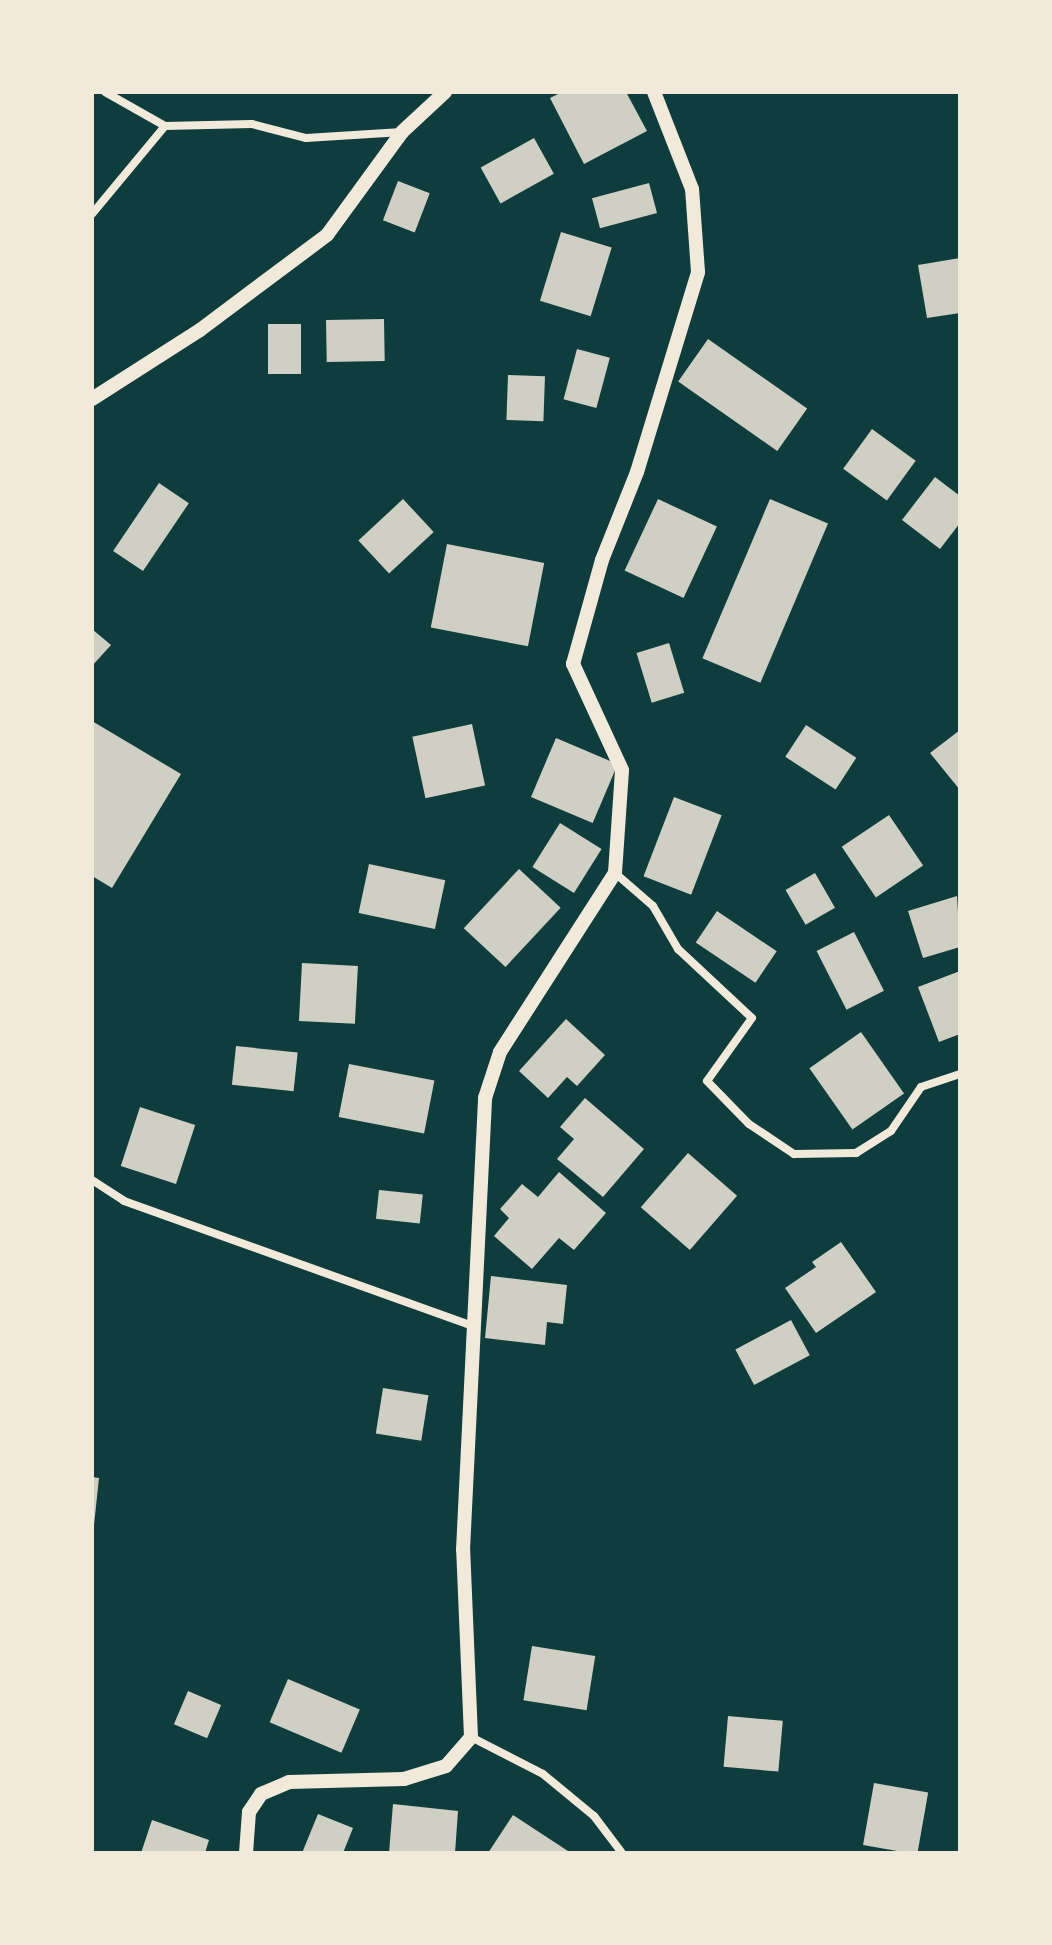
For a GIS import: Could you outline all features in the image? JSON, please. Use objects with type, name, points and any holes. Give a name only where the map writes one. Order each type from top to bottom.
[{"type":"street","points":[[105,92],[165,126],[252,124],[306,138],[402,132]]},
{"type":"street","points":[[92,399],[200,330],[327,235],[402,132],[445,92]]},
{"type":"street","points":[[246,1853],[249,1812],[261,1794],[289,1782],[404,1779],[446,1766],[471,1737],[463,1550],[485,1098],[500,1052],[615,873],[622,770],[573,664],[602,560],[637,472],[698,272],[692,189],[654,92]]},
{"type":"street","points":[[92,214],[165,126]]},
{"type":"street","points":[[615,873],[653,906],[678,949],[752,1018],[707,1081],[749,1124],[794,1154],[856,1153],[891,1131],[921,1087],[960,1074]]},
{"type":"street","points":[[92,1180],[124,1201],[474,1326]]},
{"type":"street","points":[[471,1737],[543,1774],[594,1816],[622,1853]]},
{"type":"building","points":[[562,92],[626,92],[647,131],[584,164],[550,98]]},
{"type":"building","points":[[534,138],[554,174],[501,203],[481,168]]},
{"type":"building","points":[[398,181],[430,193],[415,232],[383,220]]},
{"type":"building","points":[[649,183],[657,213],[600,228],[592,198]]},
{"type":"building","points":[[561,232],[612,247],[591,316],[540,301]]},
{"type":"building","points":[[960,258],[960,313],[927,318],[918,265]]},
{"type":"building","points":[[384,319],[385,361],[327,362],[326,320]]},
{"type":"building","points":[[268,324],[301,324],[301,374],[268,374]]},
{"type":"building","points":[[708,339],[807,408],[777,451],[678,382]]},
{"type":"building","points":[[577,349],[610,358],[596,408],[564,399]]},
{"type":"building","points":[[508,375],[545,376],[543,421],[506,420]]},
{"type":"building","points":[[872,429],[916,461],[887,500],[843,469]]},
{"type":"building","points":[[935,477],[960,496],[960,523],[940,549],[902,520]]},
{"type":"building","points":[[159,483],[189,503],[143,571],[113,551]]},
{"type":"building","points":[[403,499],[434,532],[389,574],[358,541]]},
{"type":"building","points":[[658,499],[717,526],[684,598],[625,571]]},
{"type":"building","points":[[770,499],[828,524],[760,683],[702,658]]},
{"type":"building","points":[[447,544],[544,563],[528,646],[431,627]]},
{"type":"building","points":[[92,629],[111,645],[92,666]]},
{"type":"building","points":[[669,643],[684,693],[652,703],[636,653]]},
{"type":"building","points":[[92,721],[181,774],[112,888],[92,876]]},
{"type":"building","points":[[472,724],[485,786],[425,798],[412,737]]},
{"type":"building","points":[[806,725],[856,758],[836,790],[785,757]]},
{"type":"building","points":[[960,730],[960,790],[930,753]]},
{"type":"building","points":[[556,738],[618,764],[593,823],[531,797]]},
{"type":"building","points":[[674,797],[722,815],[691,895],[644,876]]},
{"type":"building","points":[[889,815],[923,866],[876,897],[842,847]]},
{"type":"building","points":[[560,823],[602,849],[574,893],[532,867]]},
{"type":"building","points":[[369,864],[445,880],[435,929],[359,913]]},
{"type":"building","points":[[519,869],[561,908],[505,967],[464,928]]},
{"type":"building","points":[[815,873],[835,908],[806,925],[786,890]]},
{"type":"building","points":[[957,896],[960,947],[923,958],[908,911]]},
{"type":"building","points":[[717,911],[777,951],[755,983],[696,943]]},
{"type":"building","points":[[854,932],[884,991],[847,1010],[817,951]]},
{"type":"building","points":[[302,963],[358,966],[355,1024],[299,1021]]},
{"type":"building","points":[[960,971],[960,1034],[939,1042],[918,987]]},
{"type":"building","points":[[566,1019],[605,1055],[577,1086],[567,1077],[548,1098],[519,1071]]},
{"type":"building","points":[[861,1032],[904,1093],[852,1130],[809,1068]]},
{"type":"building","points":[[236,1046],[298,1052],[294,1091],[232,1085]]},
{"type":"building","points":[[349,1064],[434,1081],[424,1134],[339,1117]]},
{"type":"building","points":[[585,1098],[644,1149],[603,1197],[557,1159],[574,1139],[560,1127]]},
{"type":"building","points":[[140,1107],[195,1125],[176,1184],[121,1166]]},
{"type":"building","points":[[688,1153],[737,1196],[690,1250],[641,1207]]},
{"type":"building","points":[[559,1172],[606,1213],[574,1250],[559,1238],[532,1269],[494,1236],[509,1218],[500,1209],[522,1184],[538,1197]]},
{"type":"building","points":[[379,1190],[423,1195],[420,1223],[376,1219]]},
{"type":"building","points":[[841,1242],[876,1292],[816,1333],[785,1288],[816,1267],[812,1262]]},
{"type":"building","points":[[491,1276],[567,1285],[563,1324],[547,1322],[545,1345],[485,1338]]},
{"type":"building","points":[[791,1320],[810,1355],[754,1385],[735,1350]]},
{"type":"building","points":[[383,1388],[428,1395],[421,1441],[376,1433]]},
{"type":"building","points":[[92,1477],[99,1478],[94,1525],[92,1525]]},
{"type":"building","points":[[532,1646],[595,1656],[587,1710],[523,1700]]},
{"type":"building","points":[[288,1679],[360,1709],[341,1753],[270,1722]]},
{"type":"building","points":[[188,1691],[221,1705],[207,1738],[174,1724]]},
{"type":"building","points":[[728,1716],[783,1721],[778,1772],[724,1767]]},
{"type":"building","points":[[874,1783],[928,1793],[918,1853],[863,1845]]},
{"type":"building","points":[[393,1804],[458,1811],[455,1853],[389,1853]]},
{"type":"building","points":[[318,1814],[353,1828],[343,1853],[302,1853]]},
{"type":"building","points":[[513,1815],[571,1853],[488,1853]]},
{"type":"building","points":[[152,1820],[209,1840],[205,1853],[141,1853]]}]
